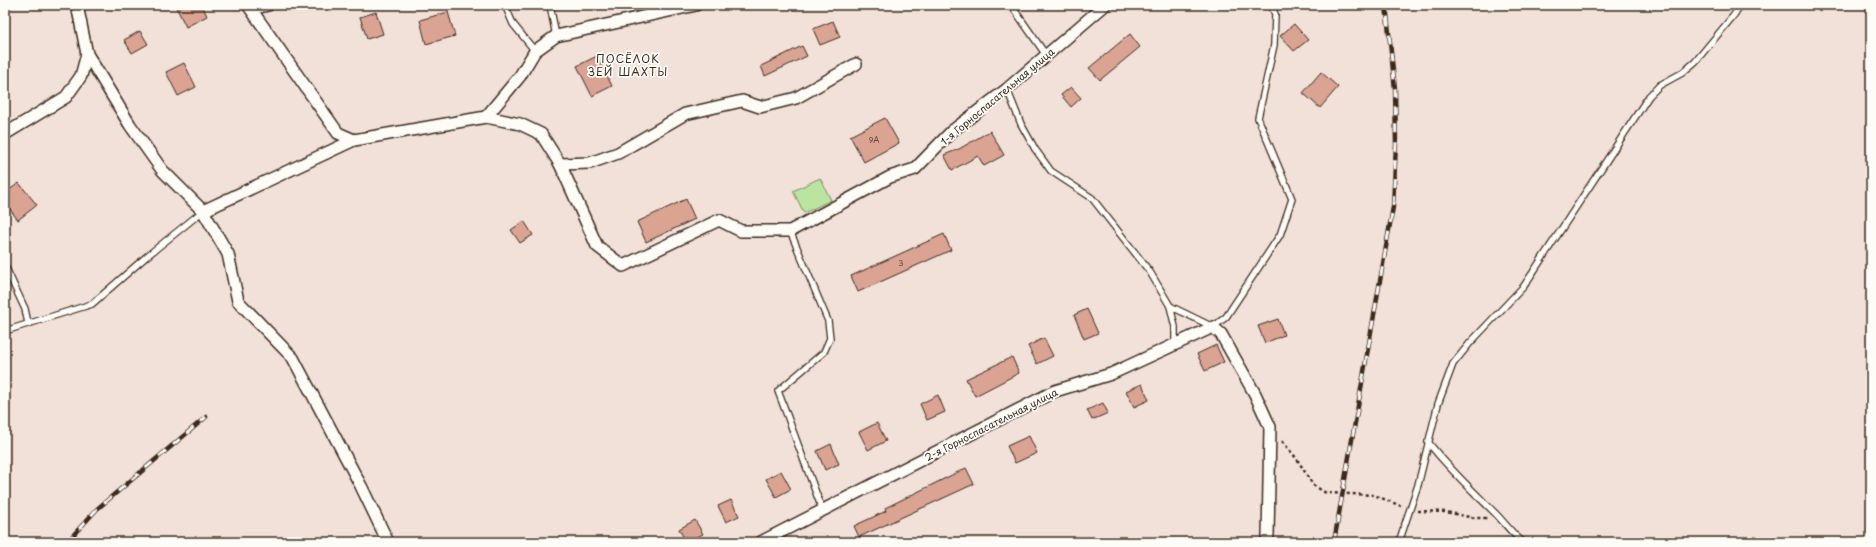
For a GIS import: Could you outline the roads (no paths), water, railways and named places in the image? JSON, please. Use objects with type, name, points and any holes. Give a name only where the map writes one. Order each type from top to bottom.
[{"type":"street","points":[[77,5],[87,54],[130,125],[162,170],[203,211],[228,254],[238,301],[293,358],[361,486],[388,542]]},
{"type":"street","points":[[268,5],[250,7],[338,133],[354,140]]},
{"type":"street","points":[[486,117],[520,76],[535,51],[556,36],[696,5]]},
{"type":"street","name":"1-я Горноспасательная улица","points":[[560,164],[597,246],[623,266],[719,220],[741,231],[790,231],[890,177],[915,169],[952,131],[1007,89],[1105,5]]},
{"type":"street","points":[[5,134],[66,97],[81,76],[87,54]]},
{"type":"street","points":[[203,211],[354,140],[486,117],[520,124],[541,134],[560,164],[590,164],[618,153],[685,114],[742,101],[760,107],[796,98],[856,64]]},
{"type":"street","points":[[1213,327],[1221,334],[1255,394],[1270,427],[1268,536],[1266,542]]},
{"type":"street","name":"2-я Горноспасательная улица","points":[[761,542],[822,509],[1055,391],[1111,374],[1175,343],[1213,327]]},
{"type":"lane","points":[[505,5],[513,24],[535,51]]},
{"type":"lane","points":[[550,5],[556,36]]},
{"type":"lane","points":[[1011,5],[1046,55]]},
{"type":"lane","points":[[1170,306],[1213,327],[1226,317],[1280,235],[1292,199],[1258,118],[1274,45],[1275,14],[1271,5]]},
{"type":"lane","points":[[1399,542],[1418,485],[1438,404],[1453,364],[1470,343],[1524,286],[1649,96],[1660,85],[1682,72],[1695,62],[1734,15],[1740,5]]},
{"type":"lane","points":[[1007,89],[1021,124],[1039,154],[1051,170],[1092,198],[1150,272],[1170,306],[1175,343]]},
{"type":"lane","points":[[5,332],[28,323],[92,304],[203,211]]},
{"type":"lane","points":[[790,231],[828,321],[830,338],[824,352],[778,391],[822,509]]},
{"type":"lane","points":[[5,266],[25,309],[28,323]]},
{"type":"lane","points":[[1428,442],[1441,459],[1500,518],[1514,536],[1523,542]]},
{"type":"railway","points":[[1334,542],[1393,207],[1396,144],[1395,89],[1386,5]]},
{"type":"railway","points":[[67,542],[97,509],[206,417]]},
{"type":"district","name":"ПОСЁЛОК 3ЕЙ ШАХТЫ","points":[[628,64]]}]
